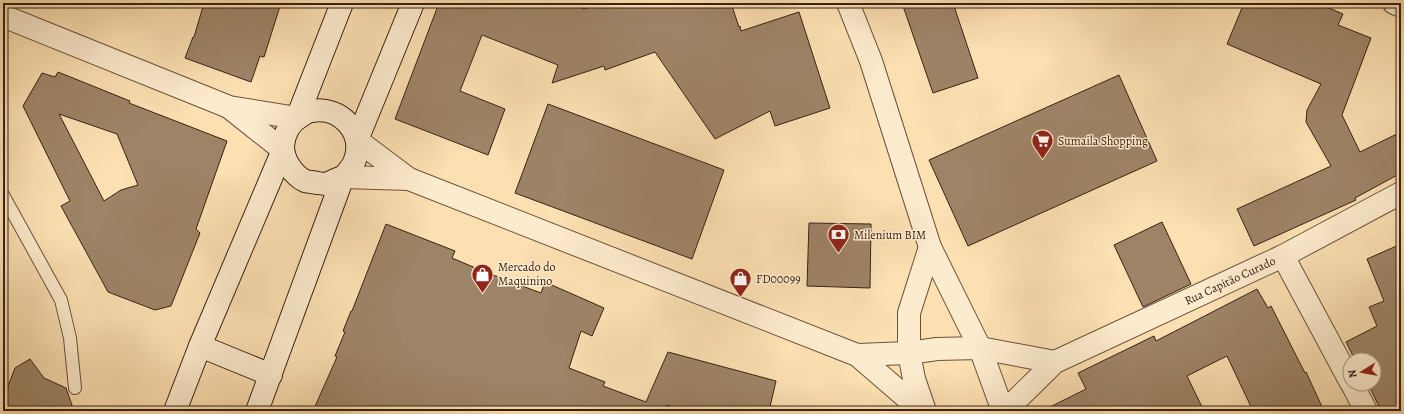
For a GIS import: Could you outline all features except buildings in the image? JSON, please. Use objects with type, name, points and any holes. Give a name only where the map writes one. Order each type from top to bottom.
[{"type":"street","points":[[297,118],[342,3]]},
{"type":"street","points":[[257,411],[343,177],[355,160],[357,140],[413,3]]},
{"type":"street","points":[[848,3],[871,61],[930,247],[980,348],[1004,411]]},
{"type":"street","points":[[1394,3],[1401,6]]},
{"type":"street","points":[[3,16],[229,107],[297,118]]},
{"type":"street","points":[[229,107],[283,150],[290,168],[305,181],[324,184],[343,177],[409,179]]},
{"type":"street","points":[[175,411],[200,346],[283,150],[286,132],[297,118],[311,111],[326,110],[340,115],[351,126],[357,140],[409,179],[857,355],[922,411]]},
{"type":"street","name":"Rua Capitão Curado","points":[[1004,411],[1055,362],[1283,256],[1401,193]]},
{"type":"street","points":[[925,411],[914,379],[909,352],[909,313],[930,247]]},
{"type":"street","points":[[1283,256],[1342,366]]},
{"type":"street","points":[[200,346],[271,375]]},
{"type":"street","points":[[857,355],[937,349],[980,348],[1055,362]]},
{"type":"street","points":[[1356,392],[1366,411]]},
{"type":"lane","points":[[3,195],[61,300],[70,338],[75,388]]},
{"type":"place","name":"Sumaila Shopping","points":[[1043,160]]},
{"type":"place","name":"Milenium BIM","points":[[839,254]]},
{"type":"place","name":"Mercado do Maquinino","points":[[482,294]]},
{"type":"place","name":"FD00099","points":[[741,298]]}]
